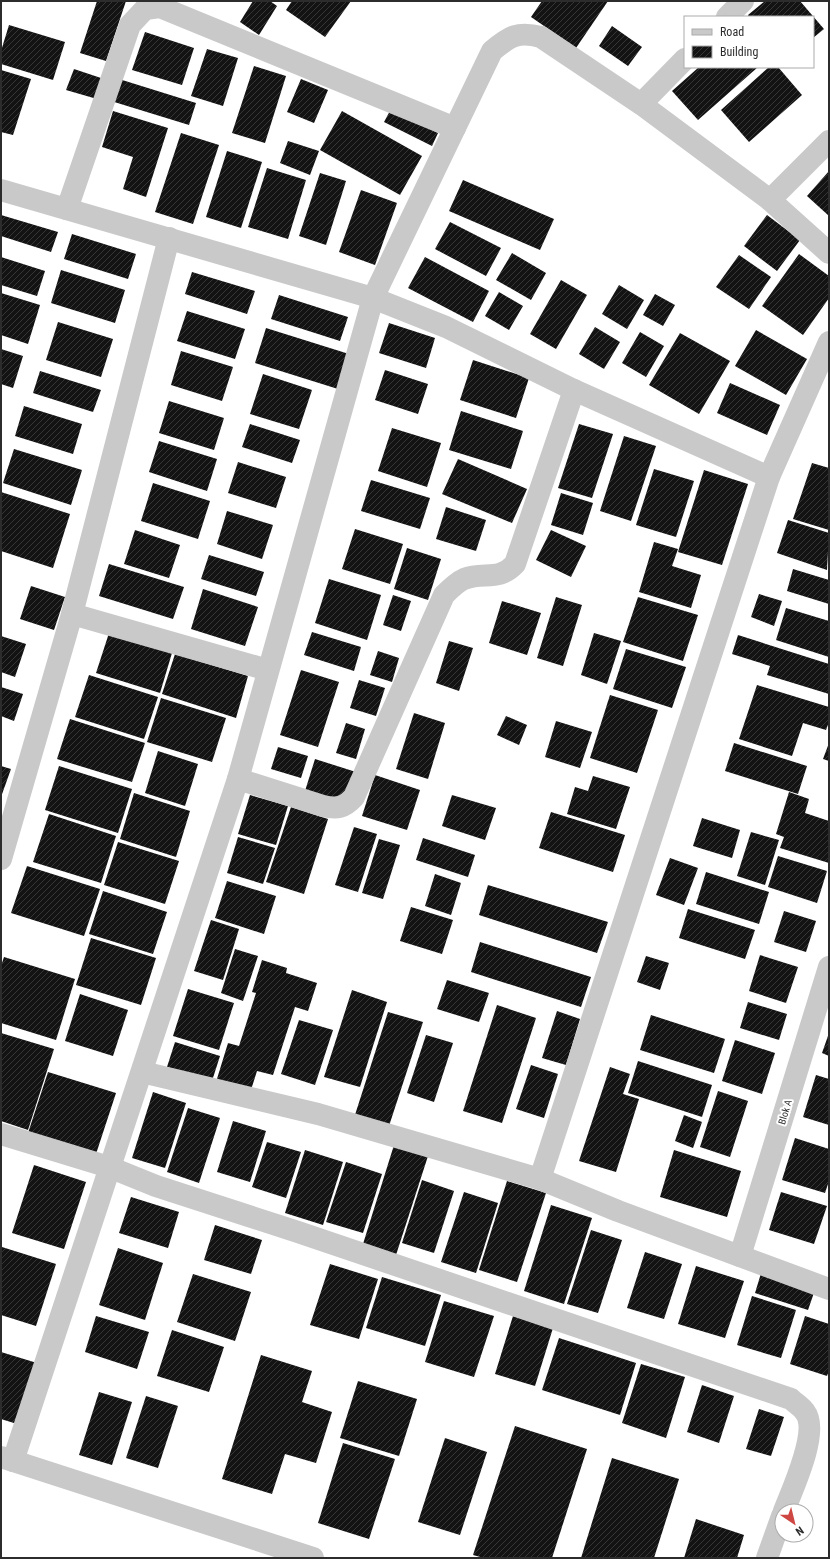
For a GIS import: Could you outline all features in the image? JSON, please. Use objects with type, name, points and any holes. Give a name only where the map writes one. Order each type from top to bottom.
[{"type":"street","points":[[728,16],[742,1]]},
{"type":"street","points":[[67,209],[130,25],[145,9],[160,7],[455,128]]},
{"type":"street","points":[[313,1558],[7,1459],[142,1072],[238,779],[373,298],[492,51],[507,39],[515,35],[528,34],[541,37],[641,104],[770,200],[829,253]]},
{"type":"street","points":[[641,104],[684,61]]},
{"type":"street","points":[[770,200],[829,141]]},
{"type":"street","points":[[1,190],[373,298],[446,327],[574,390],[769,477]]},
{"type":"street","points":[[1,859],[72,614],[169,238]]},
{"type":"street","points":[[540,1179],[769,477],[829,342]]},
{"type":"street","points":[[238,779],[335,809],[346,805],[354,797],[444,595],[463,579],[497,576],[508,571],[515,564],[574,390]]},
{"type":"street","points":[[72,614],[268,670]]},
{"type":"street","name":"Blok A","points":[[740,1256],[829,967]]},
{"type":"street","points":[[142,1072],[318,1114],[540,1179],[618,1211],[829,1289]]},
{"type":"street","points":[[1,1134],[109,1167],[156,1186],[298,1232],[791,1399],[806,1412],[810,1425],[808,1444],[787,1503]]},
{"type":"street","points":[[767,1558],[774,1538]]},
{"type":"building","points":[[97,1],[126,1],[106,61],[80,53]]},
{"type":"building","points":[[253,1],[270,1],[277,6],[259,35],[240,22]]},
{"type":"building","points":[[292,1],[351,1],[325,37],[286,10]]},
{"type":"building","points":[[542,1],[608,1],[576,48],[531,17]]},
{"type":"building","points":[[765,1],[800,1],[813,16],[748,16]]},
{"type":"building","points":[[814,17],[824,29],[814,37]]},
{"type":"building","points":[[9,25],[65,42],[53,80],[1,64],[1,51]]},
{"type":"building","points":[[612,26],[642,47],[628,66],[599,46]]},
{"type":"building","points":[[145,32],[194,48],[182,85],[132,70]]},
{"type":"building","points":[[207,49],[238,58],[223,106],[191,96]]},
{"type":"building","points":[[254,66],[286,76],[265,143],[232,133]]},
{"type":"building","points":[[698,68],[757,68],[698,120],[672,91]]},
{"type":"building","points":[[768,68],[779,68],[802,95],[749,142],[721,110]]},
{"type":"building","points":[[74,69],[104,79],[97,99],[66,90]]},
{"type":"building","points":[[1,70],[31,79],[13,135],[1,132]]},
{"type":"building","points":[[119,79],[196,103],[189,125],[111,101]]},
{"type":"building","points":[[301,79],[328,90],[314,123],[287,112]]},
{"type":"building","points":[[391,109],[438,133],[432,146],[384,122]]},
{"type":"building","points":[[113,111],[168,128],[146,197],[123,189],[133,157],[102,147]]},
{"type":"building","points":[[342,111],[422,156],[400,195],[320,150]]},
{"type":"building","points":[[181,133],[219,145],[193,224],[155,212]]},
{"type":"building","points":[[288,141],[319,151],[310,175],[280,163]]},
{"type":"building","points":[[227,151],[262,162],[241,228],[206,217]]},
{"type":"building","points":[[267,168],[306,180],[288,239],[248,227]]},
{"type":"building","points":[[829,171],[829,216],[807,196]]},
{"type":"building","points":[[320,173],[346,181],[326,245],[299,236]]},
{"type":"building","points":[[463,180],[554,219],[540,250],[449,211]]},
{"type":"building","points":[[361,190],[397,203],[375,265],[339,252]]},
{"type":"building","points":[[1,215],[58,232],[51,252],[1,236]]},
{"type":"building","points":[[767,215],[800,240],[777,271],[744,246]]},
{"type":"building","points":[[450,222],[501,248],[486,276],[435,249]]},
{"type":"building","points":[[72,234],[136,254],[128,279],[64,259]]},
{"type":"building","points":[[512,253],[546,273],[531,300],[496,280]]},
{"type":"building","points":[[799,254],[829,276],[829,298],[803,335],[762,306]]},
{"type":"building","points":[[739,255],[771,277],[749,309],[716,287]]},
{"type":"building","points":[[1,257],[45,271],[37,296],[1,285]]},
{"type":"building","points":[[425,257],[489,291],[473,322],[408,288]]},
{"type":"building","points":[[61,270],[125,290],[115,323],[51,303]]},
{"type":"building","points":[[192,272],[255,291],[247,314],[185,294]]},
{"type":"building","points":[[561,280],[587,295],[556,349],[530,334]]},
{"type":"building","points":[[619,285],[644,300],[627,329],[602,314]]},
{"type":"building","points":[[499,292],[523,306],[509,330],[485,316]]},
{"type":"building","points":[[1,293],[40,305],[28,344],[1,335]]},
{"type":"building","points":[[655,294],[675,305],[663,326],[643,315]]},
{"type":"building","points":[[279,295],[348,317],[340,341],[271,319]]},
{"type":"building","points":[[187,311],[245,329],[235,359],[177,341]]},
{"type":"building","points":[[58,322],[113,339],[101,377],[46,360]]},
{"type":"building","points":[[389,323],[435,338],[426,368],[379,353]]},
{"type":"building","points":[[595,327],[620,342],[604,369],[579,354]]},
{"type":"building","points":[[266,328],[349,354],[338,389],[255,363]]},
{"type":"building","points":[[756,330],[807,359],[786,395],[735,366]]},
{"type":"building","points":[[640,332],[664,346],[646,377],[622,363]]},
{"type":"building","points":[[680,333],[730,361],[699,414],[649,385]]},
{"type":"building","points":[[1,349],[23,356],[13,388],[1,384]]},
{"type":"building","points":[[181,351],[233,367],[222,401],[171,385]]},
{"type":"building","points":[[473,360],[529,378],[516,418],[460,400]]},
{"type":"building","points":[[385,370],[428,384],[418,414],[375,400]]},
{"type":"building","points":[[40,371],[101,390],[93,412],[33,393]]},
{"type":"building","points":[[263,374],[312,390],[299,429],[250,414]]},
{"type":"building","points":[[730,383],[780,405],[767,435],[717,413]]},
{"type":"building","points":[[169,401],[224,418],[214,450],[159,433]]},
{"type":"building","points":[[24,406],[82,424],[73,454],[15,436]]},
{"type":"building","points":[[461,411],[523,431],[511,469],[449,450]]},
{"type":"building","points":[[250,424],[300,440],[292,463],[242,447]]},
{"type":"building","points":[[579,424],[613,434],[592,498],[558,488]]},
{"type":"building","points":[[392,428],[441,443],[427,487],[378,471]]},
{"type":"building","points":[[624,436],[656,446],[631,521],[600,511]]},
{"type":"building","points":[[159,441],[217,459],[207,491],[149,472]]},
{"type":"building","points":[[14,449],[82,470],[71,505],[3,483]]},
{"type":"building","points":[[458,459],[527,489],[512,523],[442,494]]},
{"type":"building","points":[[238,462],[286,477],[276,508],[228,493]]},
{"type":"building","points":[[812,463],[829,468],[829,530],[793,519]]},
{"type":"building","points":[[654,469],[694,481],[676,537],[636,525]]},
{"type":"building","points":[[704,470],[748,484],[722,565],[678,552]]},
{"type":"building","points":[[371,480],[430,498],[420,529],[361,511]]},
{"type":"building","points":[[153,483],[210,501],[198,539],[141,521]]},
{"type":"building","points":[[1,492],[70,514],[53,568],[1,551]]},
{"type":"building","points":[[561,493],[593,503],[583,535],[551,525]]},
{"type":"building","points":[[446,507],[486,520],[476,551],[436,539]]},
{"type":"building","points":[[227,511],[273,525],[262,559],[217,544]]},
{"type":"building","points":[[788,520],[829,533],[827,570],[777,553]]},
{"type":"building","points":[[355,529],[403,544],[390,584],[342,569]]},
{"type":"building","points":[[135,530],[180,545],[169,578],[124,564]]},
{"type":"building","points":[[551,530],[586,546],[571,577],[536,560]]},
{"type":"building","points":[[654,542],[678,549],[672,566],[701,575],[691,608],[639,592]]},
{"type":"building","points":[[407,548],[441,559],[428,600],[394,589]]},
{"type":"building","points":[[209,555],[264,572],[256,596],[201,579]]},
{"type":"building","points":[[109,564],[184,587],[173,619],[99,596]]},
{"type":"building","points":[[793,569],[829,580],[829,604],[787,591]]},
{"type":"building","points":[[329,579],[381,595],[367,640],[315,623]]},
{"type":"building","points":[[31,586],[65,597],[54,630],[20,619]]},
{"type":"building","points":[[203,589],[258,607],[245,646],[191,629]]},
{"type":"building","points":[[759,594],[782,601],[774,626],[751,617]]},
{"type":"building","points":[[393,595],[411,601],[401,631],[383,625]]},
{"type":"building","points":[[556,597],[582,605],[563,666],[537,658]]},
{"type":"building","points":[[638,597],[698,615],[683,661],[623,642]]},
{"type":"building","points":[[502,601],[541,613],[527,655],[489,643]]},
{"type":"building","points":[[786,608],[829,621],[829,657],[776,640]]},
{"type":"building","points":[[312,632],[361,647],[354,671],[304,655]]},
{"type":"building","points":[[109,633],[172,653],[160,693],[96,673]]},
{"type":"building","points":[[594,633],[621,641],[607,684],[581,675]]},
{"type":"building","points":[[738,635],[829,664],[829,694],[767,675],[770,666],[732,654]]},
{"type":"building","points":[[1,636],[26,644],[15,677],[1,672]]},
{"type":"building","points":[[449,641],[473,648],[459,691],[436,683]]},
{"type":"building","points":[[626,649],[686,667],[672,708],[613,689]]},
{"type":"building","points":[[378,651],[399,658],[392,682],[370,675]]},
{"type":"building","points":[[175,654],[248,676],[236,718],[162,694]]},
{"type":"building","points":[[301,670],[339,682],[318,747],[280,735]]},
{"type":"building","points":[[89,675],[158,697],[144,739],[75,717]]},
{"type":"building","points":[[359,680],[385,688],[376,716],[350,708]]},
{"type":"building","points":[[757,685],[829,707],[829,722],[826,730],[803,723],[792,756],[739,739]]},
{"type":"building","points":[[1,687],[23,694],[14,721],[1,716]]},
{"type":"building","points":[[610,695],[658,710],[637,773],[590,758]]},
{"type":"building","points":[[161,698],[226,718],[212,762],[147,742]]},
{"type":"building","points":[[414,713],[445,723],[428,779],[396,769]]},
{"type":"building","points":[[506,716],[527,725],[519,745],[497,735]]},
{"type":"building","points":[[70,719],[145,743],[132,782],[57,759]]},
{"type":"building","points":[[556,721],[592,732],[580,768],[545,757]]},
{"type":"building","points":[[346,723],[365,729],[356,759],[336,753]]},
{"type":"building","points":[[734,743],[807,766],[798,794],[725,771]]},
{"type":"building","points":[[829,743],[829,761],[823,759]]},
{"type":"building","points":[[278,747],[308,756],[301,778],[271,769]]},
{"type":"building","points":[[158,751],[198,764],[185,806],[145,793]]},
{"type":"building","points":[[315,759],[356,772],[346,804],[305,791]]},
{"type":"building","points":[[1,766],[11,769],[1,797]]},
{"type":"building","points":[[59,766],[132,789],[118,833],[45,810]]},
{"type":"building","points":[[375,775],[420,790],[407,830],[362,816]]},
{"type":"building","points":[[593,776],[630,787],[616,829],[567,814],[575,787],[588,791]]},
{"type":"building","points":[[789,792],[809,799],[805,813],[829,821],[829,863],[780,848],[784,837],[776,834]]},
{"type":"building","points":[[134,793],[190,811],[176,857],[120,839]]},
{"type":"building","points":[[250,795],[288,806],[276,845],[238,834]]},
{"type":"building","points":[[452,795],[496,808],[485,840],[442,826]]},
{"type":"building","points":[[291,807],[328,819],[304,894],[266,882]]},
{"type":"building","points":[[551,812],[625,835],[613,872],[539,848]]},
{"type":"building","points":[[49,814],[116,836],[101,883],[33,862]]},
{"type":"building","points":[[702,818],[740,830],[732,858],[693,846]]},
{"type":"building","points":[[354,827],[377,834],[358,892],[335,885]]},
{"type":"building","points":[[751,832],[779,840],[765,885],[737,876]]},
{"type":"building","points":[[238,837],[275,848],[263,884],[227,873]]},
{"type":"building","points":[[423,838],[475,855],[468,877],[416,860]]},
{"type":"building","points":[[379,839],[400,845],[383,899],[362,893]]},
{"type":"building","points":[[118,842],[179,861],[165,904],[104,885]]},
{"type":"building","points":[[778,856],[827,871],[817,903],[768,887]]},
{"type":"building","points":[[670,858],[698,868],[684,905],[656,895]]},
{"type":"building","points":[[27,866],[100,889],[84,936],[11,913]]},
{"type":"building","points":[[706,872],[769,892],[759,924],[696,904]]},
{"type":"building","points":[[435,874],[461,883],[451,915],[425,906]]},
{"type":"building","points":[[227,881],[276,896],[264,934],[215,918]]},
{"type":"building","points":[[488,885],[608,922],[597,953],[479,915]]},
{"type":"building","points":[[103,891],[167,912],[153,954],[89,934]]},
{"type":"building","points":[[411,907],[453,920],[442,954],[400,941]]},
{"type":"building","points":[[688,909],[755,930],[745,959],[679,938]]},
{"type":"building","points":[[784,911],[816,921],[806,952],[774,942]]},
{"type":"building","points":[[211,920],[239,929],[223,980],[194,971]]},
{"type":"building","points":[[91,938],[156,958],[141,1005],[76,985]]},
{"type":"building","points":[[480,942],[591,977],[581,1007],[471,972]]},
{"type":"building","points":[[235,949],[258,956],[243,1001],[221,993]]},
{"type":"building","points":[[760,955],[798,967],[786,1003],[749,991]]},
{"type":"building","points":[[646,956],[669,963],[660,990],[637,982]]},
{"type":"building","points":[[4,957],[75,979],[56,1040],[1,1023],[1,966]]},
{"type":"building","points":[[262,960],[287,968],[286,973],[317,983],[308,1011],[295,1007],[273,1075],[257,1071],[250,1093],[216,1082],[228,1043],[239,1046],[256,993],[252,992]]},
{"type":"building","points":[[447,980],[489,993],[479,1022],[437,1009]]},
{"type":"building","points":[[188,989],[234,1003],[219,1050],[173,1036]]},
{"type":"building","points":[[352,990],[387,1002],[360,1087],[324,1077]]},
{"type":"building","points":[[80,994],[128,1010],[113,1056],[65,1041]]},
{"type":"building","points":[[748,1002],[787,1014],[779,1040],[740,1028]]},
{"type":"building","points":[[497,1005],[536,1018],[502,1123],[463,1111]]},
{"type":"building","points":[[557,1011],[580,1019],[566,1065],[542,1058]]},
{"type":"building","points":[[388,1012],[423,1022],[388,1129],[354,1118]]},
{"type":"building","points":[[651,1015],[725,1039],[714,1073],[640,1050]]},
{"type":"building","points":[[299,1020],[333,1030],[315,1085],[281,1074]]},
{"type":"building","points":[[1,1033],[54,1049],[28,1130],[1,1121]]},
{"type":"building","points":[[829,1033],[829,1056],[822,1053]]},
{"type":"building","points":[[426,1035],[453,1043],[434,1102],[407,1093]]},
{"type":"building","points":[[735,1040],[775,1053],[762,1094],[722,1081]]},
{"type":"building","points":[[175,1042],[220,1056],[212,1081],[167,1067]]},
{"type":"building","points":[[638,1061],[712,1085],[702,1117],[628,1093]]},
{"type":"building","points":[[531,1065],[558,1074],[544,1118],[516,1109]]},
{"type":"building","points":[[610,1067],[630,1074],[623,1094],[639,1099],[616,1172],[579,1161]]},
{"type":"building","points":[[48,1072],[116,1093],[96,1154],[28,1133]]},
{"type":"building","points":[[816,1075],[829,1079],[829,1125],[803,1117]]},
{"type":"building","points":[[718,1091],[748,1101],[730,1157],[700,1147]]},
{"type":"building","points":[[153,1092],[186,1103],[165,1168],[132,1158]]},
{"type":"building","points":[[188,1108],[220,1118],[199,1183],[167,1172]]},
{"type":"building","points":[[684,1115],[702,1122],[693,1148],[675,1141]]},
{"type":"building","points":[[233,1121],[266,1131],[250,1182],[217,1172]]},
{"type":"building","points":[[795,1138],[829,1149],[829,1181],[825,1193],[782,1180]]},
{"type":"building","points":[[267,1142],[301,1152],[286,1198],[252,1187]]},
{"type":"building","points":[[394,1145],[428,1156],[396,1255],[363,1244]]},
{"type":"building","points":[[305,1150],[343,1162],[323,1225],[285,1213]]},
{"type":"building","points":[[674,1150],[741,1171],[727,1217],[660,1197]]},
{"type":"building","points":[[346,1162],[382,1174],[363,1233],[326,1222]]},
{"type":"building","points":[[34,1165],[86,1182],[64,1249],[12,1233]]},
{"type":"building","points":[[422,1180],[454,1191],[434,1253],[402,1243]]},
{"type":"building","points":[[507,1181],[546,1193],[517,1282],[479,1270]]},
{"type":"building","points":[[464,1192],[498,1203],[476,1273],[441,1262]]},
{"type":"building","points":[[781,1192],[827,1206],[814,1244],[769,1230]]},
{"type":"building","points":[[131,1197],[179,1212],[168,1248],[119,1233]]},
{"type":"building","points":[[551,1205],[592,1218],[564,1304],[524,1291]]},
{"type":"building","points":[[215,1225],[262,1240],[251,1274],[204,1260]]},
{"type":"building","points":[[591,1230],[622,1240],[598,1313],[567,1304]]},
{"type":"building","points":[[2,1247],[56,1264],[36,1326],[1,1315]]},
{"type":"building","points":[[118,1248],[163,1263],[145,1320],[99,1305]]},
{"type":"building","points":[[645,1252],[682,1264],[664,1319],[627,1308]]},
{"type":"building","points":[[330,1264],[378,1279],[359,1339],[310,1325]]},
{"type":"building","points":[[696,1266],[744,1281],[725,1338],[678,1324]]},
{"type":"building","points":[[762,1270],[816,1287],[808,1310],[755,1293]]},
{"type":"building","points":[[193,1274],[251,1292],[235,1341],[177,1322]]},
{"type":"building","points":[[382,1277],[441,1295],[425,1346],[366,1328]]},
{"type":"building","points":[[752,1296],[796,1310],[781,1358],[737,1345]]},
{"type":"building","points":[[444,1301],[494,1316],[474,1377],[425,1362]]},
{"type":"building","points":[[96,1316],[149,1332],[137,1369],[85,1352]]},
{"type":"building","points":[[513,1316],[553,1328],[535,1386],[495,1374]]},
{"type":"building","points":[[805,1316],[829,1324],[829,1371],[827,1376],[790,1364]]},
{"type":"building","points":[[172,1330],[224,1347],[209,1392],[157,1376]]},
{"type":"building","points":[[559,1338],[636,1363],[620,1415],[542,1390]]},
{"type":"building","points":[[1,1352],[37,1363],[17,1424],[1,1419]]},
{"type":"building","points":[[261,1355],[312,1371],[302,1402],[332,1412],[316,1463],[285,1454],[272,1494],[222,1479]]},
{"type":"building","points":[[641,1364],[685,1377],[666,1438],[622,1423]]},
{"type":"building","points":[[358,1381],[417,1399],[399,1456],[340,1438]]},
{"type":"building","points":[[702,1385],[734,1396],[719,1443],[687,1432]]},
{"type":"building","points":[[99,1392],[132,1402],[112,1465],[79,1455]]},
{"type":"building","points":[[146,1396],[178,1406],[158,1468],[126,1458]]},
{"type":"building","points":[[759,1409],[784,1417],[771,1456],[746,1449]]},
{"type":"building","points":[[515,1426],[587,1449],[552,1558],[484,1558],[473,1555]]},
{"type":"building","points":[[445,1438],[487,1452],[460,1535],[418,1522]]},
{"type":"building","points":[[343,1443],[395,1459],[369,1539],[318,1523]]},
{"type":"building","points":[[612,1458],[679,1479],[654,1558],[581,1558]]},
{"type":"building","points":[[696,1519],[744,1535],[737,1558],[684,1558]]}]
